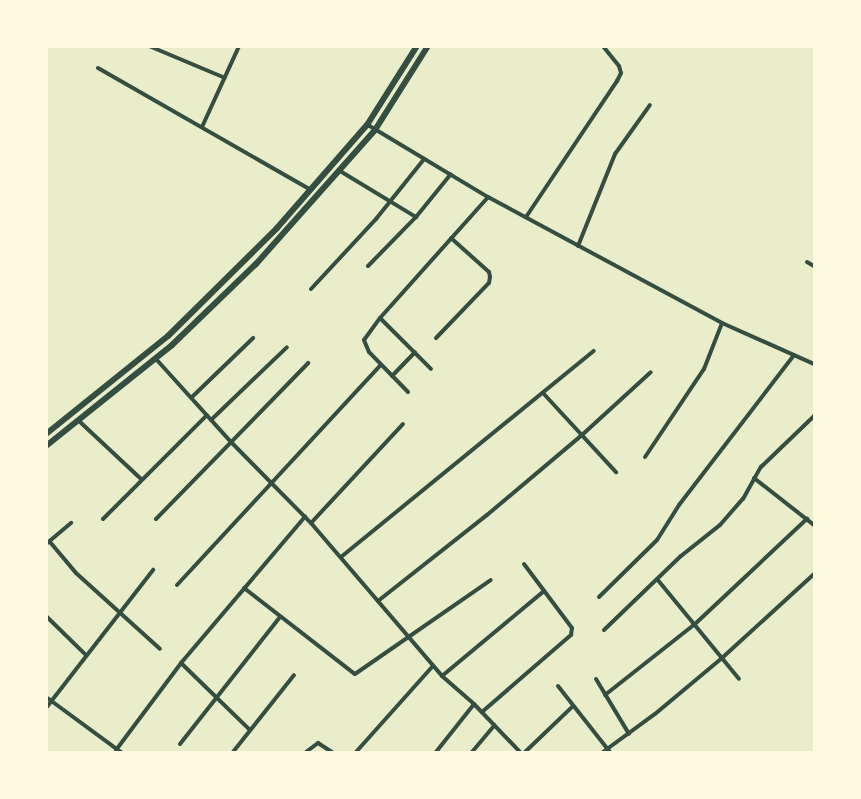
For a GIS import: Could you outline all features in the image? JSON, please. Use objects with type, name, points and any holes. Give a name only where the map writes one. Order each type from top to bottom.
[{"type":"main road","points":[[46,434],[185,321],[312,190],[367,125],[417,46]]},
{"type":"main road","points":[[46,446],[156,359],[218,302],[375,130],[428,46]]},
{"type":"street","points":[[149,46],[225,78]]},
{"type":"street","points":[[202,126],[239,46]]},
{"type":"street","points":[[526,217],[621,73],[619,66],[603,46]]},
{"type":"street","points":[[98,68],[312,190]]},
{"type":"street","points":[[578,246],[615,154],[650,105]]},
{"type":"street","points":[[367,125],[489,197],[722,323],[814,364]]},
{"type":"street","points":[[311,289],[391,202],[424,159]]},
{"type":"street","points":[[340,171],[416,217]]},
{"type":"street","points":[[368,266],[416,217],[451,174]]},
{"type":"street","points":[[408,392],[369,352],[364,340],[380,318],[489,197]]},
{"type":"street","points":[[436,338],[489,283],[490,277],[489,272],[452,238]]},
{"type":"street","points":[[807,262],[814,266]]},
{"type":"street","points":[[380,318],[431,369]]},
{"type":"street","points":[[645,457],[704,369],[722,323]]},
{"type":"street","points":[[192,397],[253,338]]},
{"type":"street","points":[[211,420],[287,347]]},
{"type":"street","points":[[341,557],[594,351]]},
{"type":"street","points":[[392,376],[415,352]]},
{"type":"street","points":[[599,597],[657,540],[679,505],[794,355]]},
{"type":"street","points":[[156,359],[231,442],[311,523],[442,676],[474,704],[520,753]]},
{"type":"street","points":[[156,519],[308,363]]},
{"type":"street","points":[[177,585],[381,365]]},
{"type":"street","points":[[378,601],[488,515],[582,435],[651,372]]},
{"type":"street","points":[[543,393],[616,472]]},
{"type":"street","points":[[103,519],[141,478],[207,415]]},
{"type":"street","points":[[604,630],[657,579],[734,511],[754,478],[814,416]]},
{"type":"street","points":[[79,421],[141,478]]},
{"type":"street","points":[[311,523],[403,424]]},
{"type":"street","points":[[754,478],[814,525]]},
{"type":"street","points":[[116,750],[181,663],[305,517]]},
{"type":"street","points":[[605,695],[694,624],[807,519]]},
{"type":"street","points":[[71,523],[48,543],[76,573],[160,649]]},
{"type":"street","points":[[482,712],[571,635],[572,628],[524,564]]},
{"type":"street","points":[[46,708],[153,570]]},
{"type":"street","points":[[603,753],[609,751],[722,658],[814,574]]},
{"type":"street","points":[[657,579],[740,679]]},
{"type":"street","points":[[244,588],[354,674],[491,580]]},
{"type":"street","points":[[442,676],[544,591]]},
{"type":"street","points":[[46,616],[86,654]]},
{"type":"street","points":[[180,744],[280,617]]},
{"type":"street","points":[[181,663],[250,730]]},
{"type":"street","points":[[356,753],[433,666]]},
{"type":"street","points":[[233,753],[294,675]]},
{"type":"street","points":[[596,679],[629,734]]},
{"type":"street","points":[[558,686],[609,751]]},
{"type":"street","points":[[46,697],[121,753]]},
{"type":"street","points":[[436,753],[474,704]]},
{"type":"street","points":[[525,753],[573,706]]},
{"type":"street","points":[[472,753],[495,725]]},
{"type":"street","points":[[306,753],[318,743],[332,753]]}]
